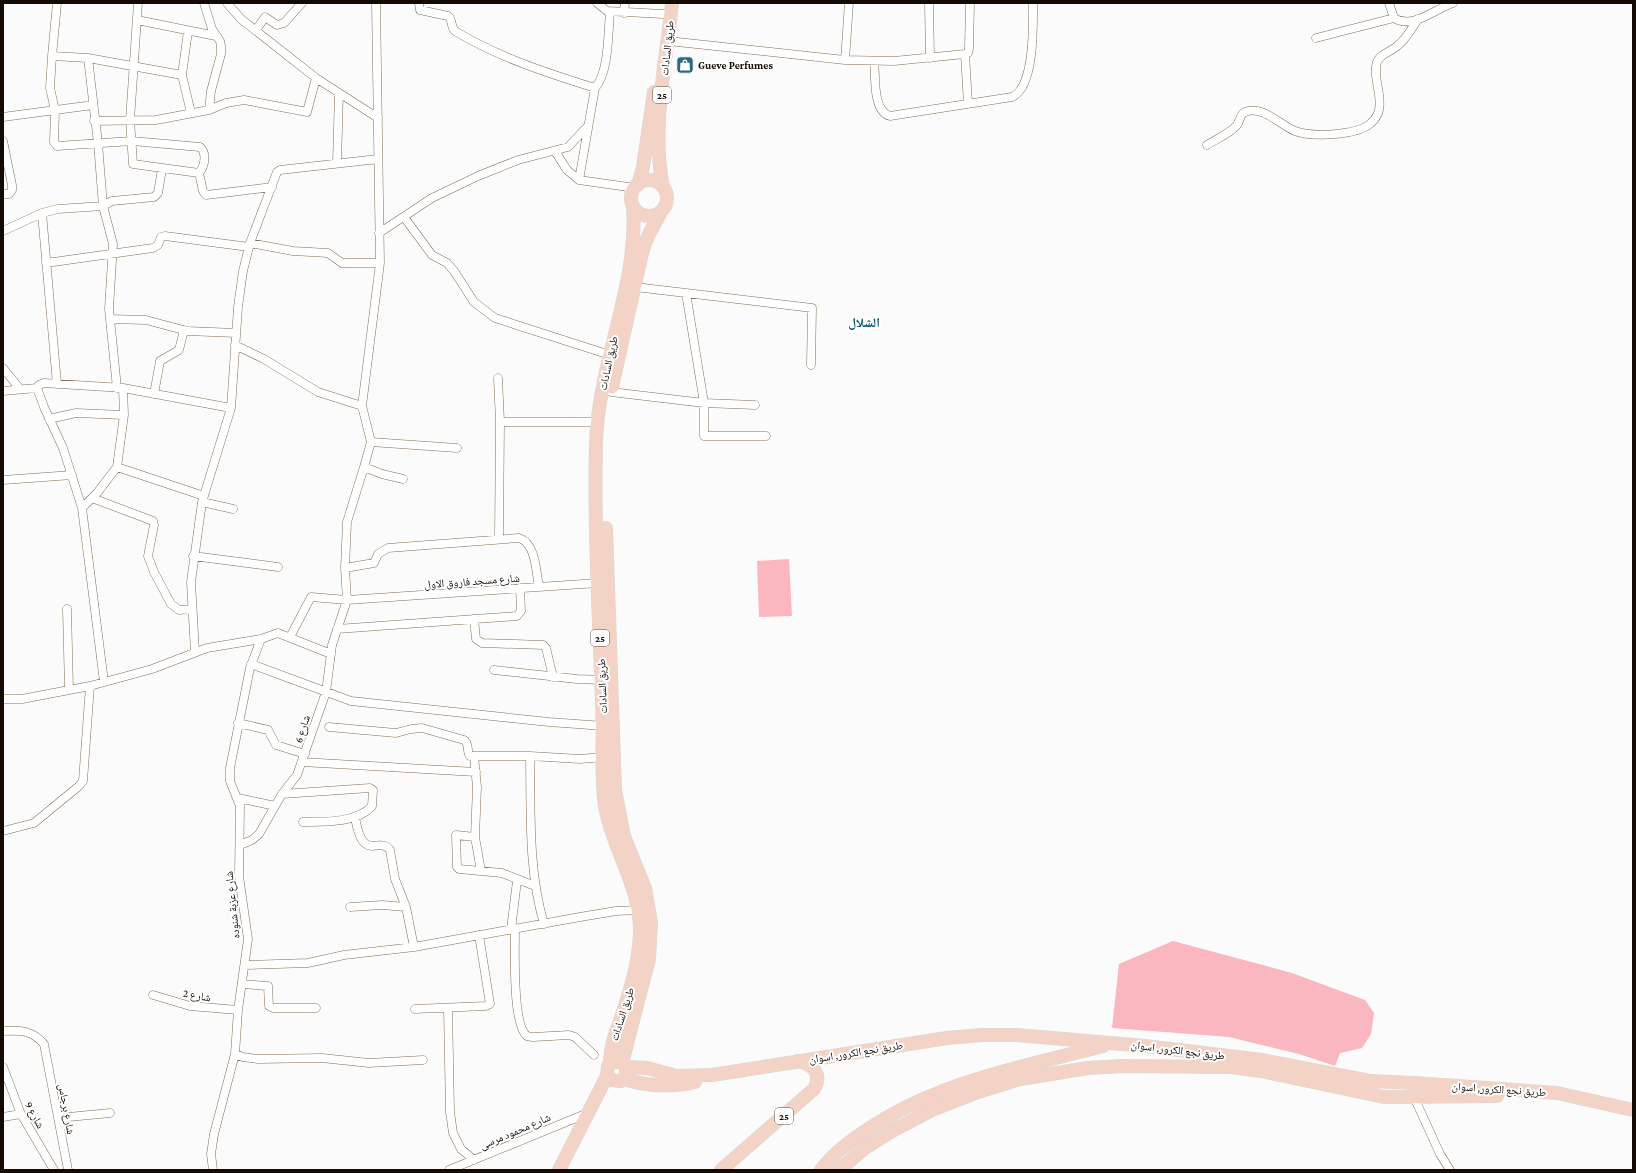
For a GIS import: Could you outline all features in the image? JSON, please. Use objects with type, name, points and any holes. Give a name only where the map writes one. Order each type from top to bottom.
[{"type":"main road","name":"طريق السادات","points":[[663,187],[659,163],[658,139],[672,3]]},
{"type":"main road","name":"طريق السادات","points":[[636,186],[644,161],[664,9]]},
{"type":"main road","points":[[651,180],[663,187],[667,200],[660,212],[647,216],[639,213],[633,206],[631,197],[636,186],[651,180]]},
{"type":"main road","name":"طريق السادات","points":[[618,1070],[613,1042],[630,991],[638,959],[640,932],[638,910],[632,886],[610,828],[604,791],[604,726],[598,582],[596,452],[597,422],[632,252],[633,206]]},
{"type":"main road","name":"طريق السادات","points":[[618,1070],[629,1039],[649,959],[651,924],[645,888],[624,836],[615,790],[604,450],[605,422],[645,245],[660,212]]},
{"type":"main road","name":"طريق نجع الكرور, اسوان","points":[[618,1070],[647,1068],[680,1076],[721,1074],[947,1038],[982,1035],[1034,1036],[1113,1043],[1255,1059],[1364,1080],[1539,1091],[1575,1096],[1633,1110]]},
{"type":"main road","points":[[629,1039],[635,1056],[647,1068]]},
{"type":"main road","points":[[821,1170],[828,1161],[852,1140],[882,1120],[922,1099],[972,1079],[1113,1043]]},
{"type":"main road","name":"25","points":[[721,1170],[814,1089],[818,1079],[814,1068],[808,1064],[795,1061]]},
{"type":"main road","name":"طريق نجع الكرور, اسوان","points":[[839,1170],[865,1148],[892,1131],[932,1110],[978,1092],[1020,1080],[1059,1072],[1122,1066],[1231,1067],[1261,1071],[1369,1094],[1414,1097],[1499,1096],[1536,1098],[1573,1103],[1633,1116]]},
{"type":"main road","name":"طريق نجع الكرور, اسوان","points":[[618,1070],[643,1084],[673,1086],[693,1083],[721,1074]]},
{"type":"main road","name":"25","points":[[559,1170],[589,1112],[618,1070]]},
{"type":"main road","points":[[1414,1082],[1414,1097]]},
{"type":"street","points":[[56,3],[50,88],[55,110],[54,142],[56,146],[132,141],[200,147],[204,152],[204,165],[199,173],[203,191],[206,195],[272,187]]},
{"type":"street","points":[[138,3],[132,65],[130,120],[133,162],[135,166],[199,173]]},
{"type":"street","points":[[204,3],[212,29],[220,41],[221,54],[211,91],[209,110]]},
{"type":"street","points":[[227,3],[241,18],[316,78],[378,118]]},
{"type":"street","points":[[256,30],[265,18],[277,25],[284,23],[302,3]]},
{"type":"street","points":[[347,600],[345,568],[347,522],[371,442],[362,406],[380,263],[376,3]]},
{"type":"street","points":[[419,3],[420,10],[448,16],[451,19],[453,29],[455,31],[505,57],[551,75],[595,88]]},
{"type":"street","points":[[597,3],[610,12],[624,13],[664,9]]},
{"type":"street","points":[[624,13],[625,3]]},
{"type":"street","points":[[845,60],[849,3]]},
{"type":"street","points":[[929,3],[930,58]]},
{"type":"street","points":[[668,40],[845,60],[894,61],[965,54],[968,53],[969,48],[970,3]]},
{"type":"street","points":[[874,61],[878,100],[881,111],[885,115],[890,116],[1012,97],[1018,94],[1021,90],[1031,55],[1032,3]]},
{"type":"street","points":[[1390,3],[1394,18]]},
{"type":"street","points":[[1316,38],[1394,18],[1404,22],[1418,19],[1453,3]]},
{"type":"street","points":[[579,180],[595,88],[601,81],[610,12]]},
{"type":"street","points":[[1207,145],[1237,125],[1242,115],[1246,112],[1268,114],[1294,130],[1301,132],[1345,134],[1364,128],[1372,123],[1379,110],[1377,62],[1382,56],[1400,43],[1418,19]]},
{"type":"street","points":[[137,20],[216,36]]},
{"type":"street","points":[[188,31],[182,74],[191,113]]},
{"type":"street","points":[[965,54],[968,104]]},
{"type":"street","points":[[52,56],[88,58],[182,74]]},
{"type":"street","points":[[82,508],[92,498],[116,467],[124,415],[110,319],[113,253],[103,206],[98,143],[94,121],[88,58]]},
{"type":"street","points":[[94,121],[156,120],[209,110],[244,100],[307,112],[316,78]]},
{"type":"street","points":[[337,163],[339,93]]},
{"type":"street","points":[[3,118],[93,105]]},
{"type":"street","points":[[379,233],[432,198],[498,167],[518,160],[568,147],[587,127]]},
{"type":"street","points":[[3,141],[12,185],[12,190],[9,194],[3,194]]},
{"type":"street","points":[[555,151],[567,170],[579,180],[636,186]]},
{"type":"street","points":[[195,652],[192,609],[194,556],[203,499],[231,408],[238,307],[249,245],[277,172],[280,170],[378,159]]},
{"type":"street","points":[[3,231],[42,213],[58,209],[103,206],[112,201],[154,197],[158,193],[162,170]]},
{"type":"street","points":[[42,213],[57,384]]},
{"type":"street","points":[[404,217],[432,255],[447,263],[454,271],[474,302],[495,318],[610,355]]},
{"type":"street","points":[[46,263],[154,248],[158,246],[161,237],[165,236],[293,251],[328,253],[342,263],[380,263]]},
{"type":"street","points":[[635,287],[812,308],[811,365]]},
{"type":"street","points":[[686,293],[704,403],[704,436],[766,436]]},
{"type":"street","points":[[110,319],[146,320],[184,330],[236,333]]},
{"type":"street","points":[[154,394],[160,361],[179,350],[184,330]]},
{"type":"street","points":[[235,345],[264,359],[318,392],[362,406]]},
{"type":"street","points":[[3,368],[20,389]]},
{"type":"street","points":[[498,378],[500,422],[499,538]]},
{"type":"street","points":[[3,391],[37,388],[39,385],[44,383],[120,388],[231,408]]},
{"type":"street","points":[[37,388],[49,419],[63,448],[82,508],[104,682]]},
{"type":"street","points":[[611,392],[704,403],[755,405]]},
{"type":"street","points":[[49,419],[76,413],[124,415]]},
{"type":"street","points":[[500,422],[597,422]]},
{"type":"street","points":[[371,442],[457,448]]},
{"type":"street","points":[[116,467],[233,509]]},
{"type":"street","points":[[364,467],[382,474],[403,479]]},
{"type":"street","points":[[3,480],[72,475]]},
{"type":"street","points":[[92,498],[152,521],[154,525],[148,556],[154,572],[171,604],[179,610],[192,609]]},
{"type":"street","points":[[345,568],[374,563],[378,554],[388,548],[499,538],[519,538],[528,542],[532,551],[539,587]]},
{"type":"street","points":[[194,556],[278,567]]},
{"type":"street","name":"شارع مسجد فاروق الاول","points":[[290,637],[309,597],[314,596],[347,600],[598,582]]},
{"type":"street","points":[[337,629],[517,616],[521,611],[520,588]]},
{"type":"street","name":"شارع 6","points":[[240,845],[257,836],[282,794],[294,780],[304,758],[326,692],[331,654],[337,629],[347,600]]},
{"type":"street","points":[[67,610],[69,690]]},
{"type":"street","points":[[474,619],[476,639],[482,643],[543,645],[546,648],[554,676]]},
{"type":"street","points":[[3,699],[22,699],[90,686],[152,669],[195,652],[261,639],[278,632],[331,654]]},
{"type":"street","name":"شارع عزبة شنوده","points":[[213,1170],[211,1154],[214,1134],[235,1054],[238,1010],[248,933],[239,883],[240,806],[238,798],[232,787],[230,774],[238,723],[251,664],[261,639]]},
{"type":"street","points":[[251,664],[350,701],[549,722],[604,726]]},
{"type":"street","points":[[494,670],[602,680]]},
{"type":"street","points":[[3,831],[34,823],[83,781],[90,686]]},
{"type":"street","points":[[238,723],[268,730],[276,745],[304,758],[476,772]]},
{"type":"street","points":[[329,727],[396,733],[411,728],[422,728],[464,740],[468,744],[469,755],[474,756],[530,756],[580,759],[604,757]]},
{"type":"street","points":[[474,756],[477,787],[475,837],[481,871]]},
{"type":"street","points":[[530,756],[532,853],[535,886],[544,924]]},
{"type":"street","points":[[282,794],[371,788],[373,790],[372,806],[355,817],[335,821],[303,822]]},
{"type":"street","points":[[238,798],[275,806]]},
{"type":"street","points":[[355,817],[357,832],[364,844],[368,846],[384,846],[390,850],[395,879],[406,907],[414,947]]},
{"type":"street","points":[[475,837],[456,835],[457,866],[462,870],[502,873],[517,881],[535,886]]},
{"type":"street","points":[[517,881],[513,929],[516,998],[523,1031],[527,1036],[533,1037],[569,1035],[575,1037],[594,1055]]},
{"type":"street","points":[[350,907],[366,905],[406,907]]},
{"type":"street","points":[[245,965],[308,963],[344,955],[414,947],[616,911],[638,910]]},
{"type":"street","points":[[415,1009],[486,1006],[490,1004],[479,935]]},
{"type":"street","points":[[242,984],[268,986],[268,1002],[269,1006],[273,1008],[316,1008]]},
{"type":"street","name":"شارع 2","points":[[153,996],[190,1006],[238,1010]]},
{"type":"street","points":[[448,1008],[450,1112],[453,1133],[460,1149],[474,1160]]},
{"type":"street","name":"شارع برجاس","points":[[3,1031],[19,1030],[33,1034],[44,1044],[68,1170]]},
{"type":"street","points":[[235,1054],[243,1058],[322,1058],[369,1063],[423,1060]]},
{"type":"street","name":"شارع 9","points":[[3,1067],[21,1114],[54,1170]]},
{"type":"street","points":[[1414,1097],[1440,1154],[1450,1170]]},
{"type":"street","name":"شارع محمود مرسى","points":[[448,1170],[589,1112]]},
{"type":"street","points":[[58,1118],[110,1113]]},
{"type":"street","points":[[3,1117],[21,1114]]},
{"type":"shaded area","points":[[789,559],[792,616],[759,617],[757,561]]},
{"type":"shaded area","points":[[1173,941],[1292,973],[1365,1000],[1374,1013],[1371,1034],[1362,1048],[1340,1053],[1335,1066],[1299,1054],[1229,1037],[1112,1028],[1119,964]]},
{"type":"place","name":"Gueve Perfumes","points":[[685,65]]},
{"type":"district","name":"الشلال","points":[[864,322]]}]
